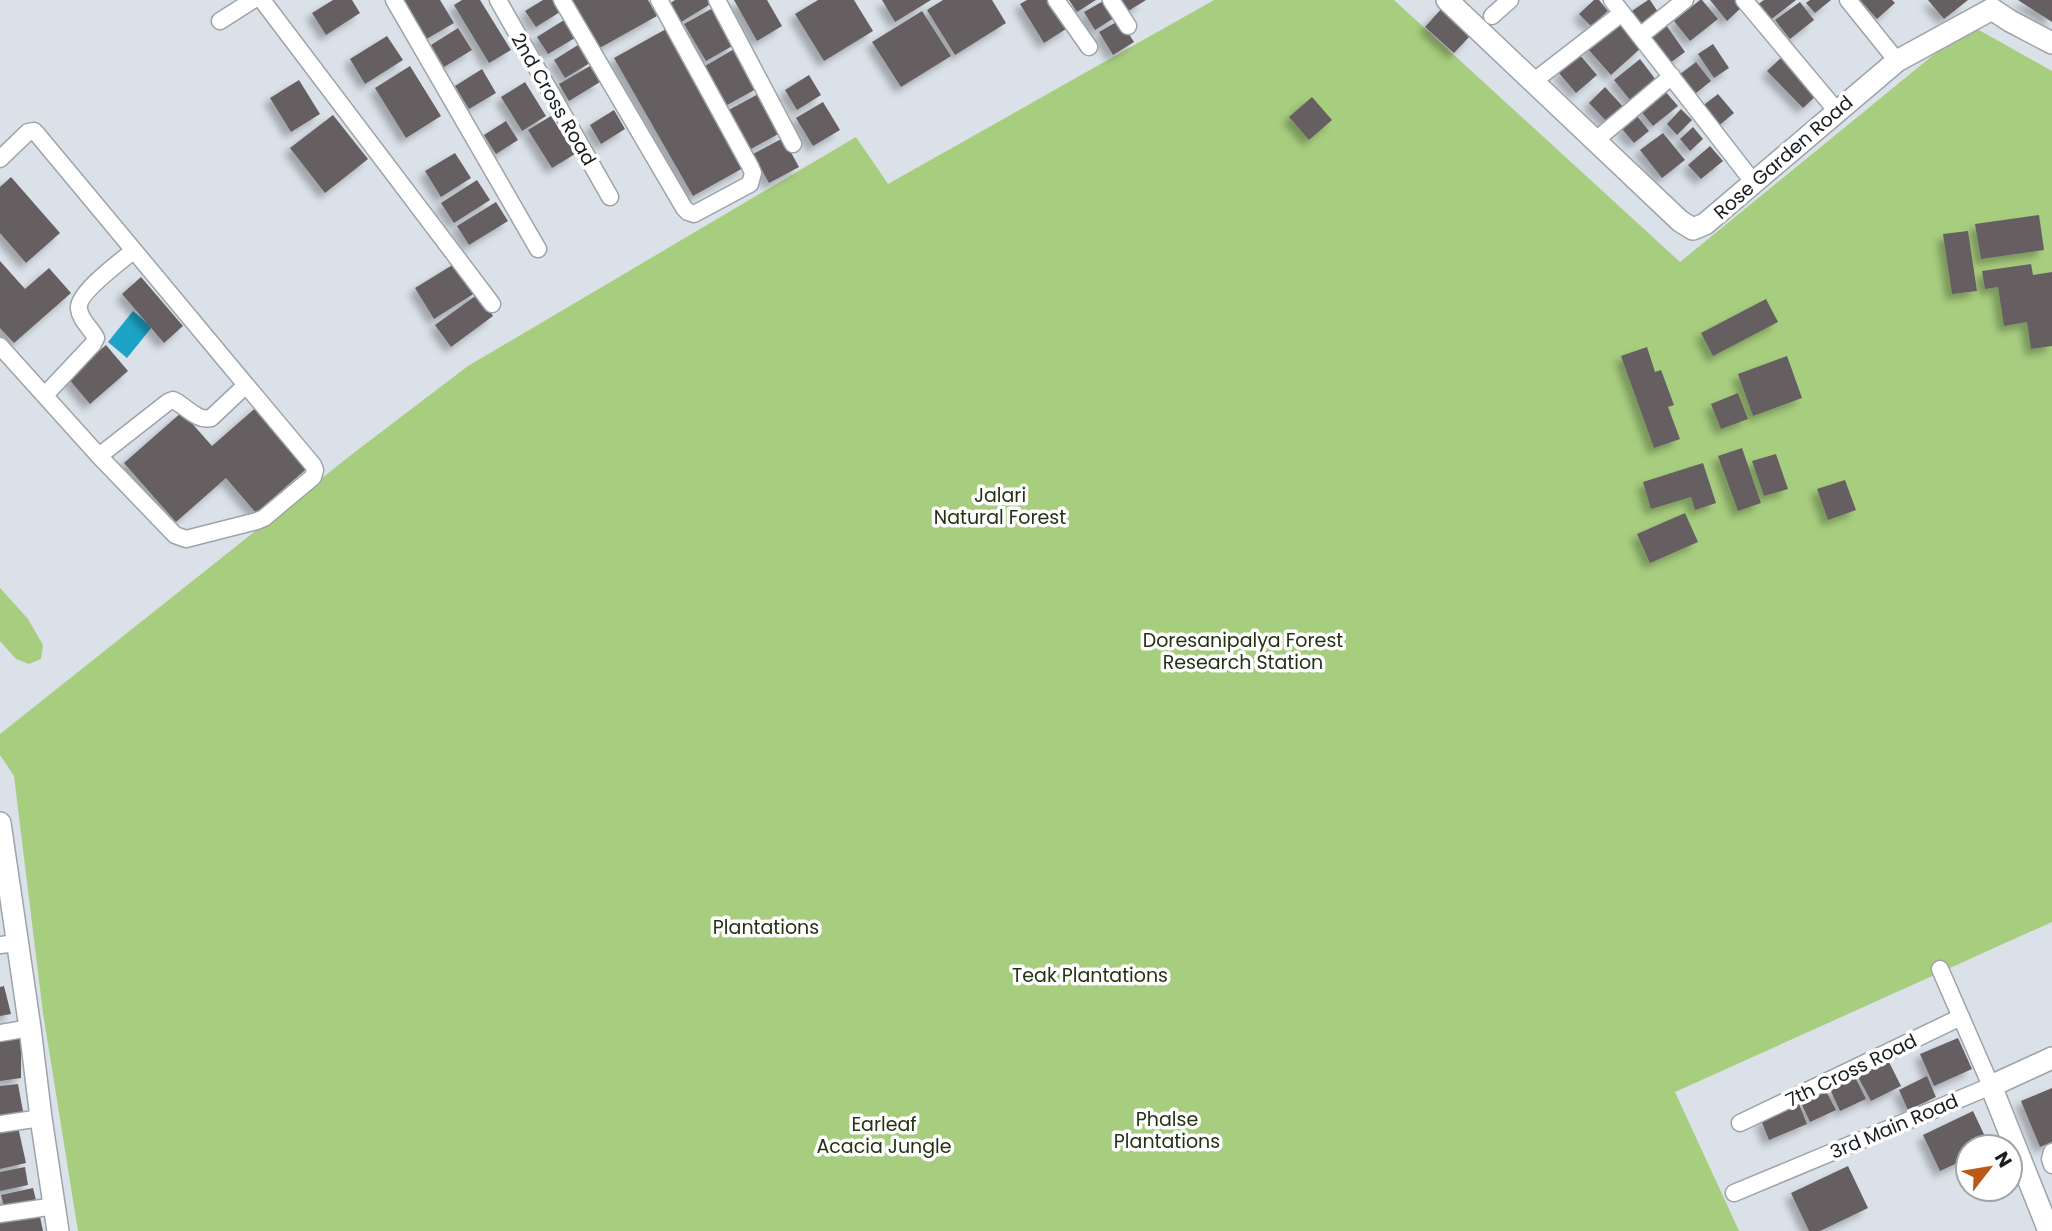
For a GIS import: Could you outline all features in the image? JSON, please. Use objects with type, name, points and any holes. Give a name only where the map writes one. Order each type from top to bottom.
[{"type":"street","points":[[220,20],[253,0]]},
{"type":"street","points":[[262,0],[492,304]]},
{"type":"street","points":[[394,0],[538,249]]},
{"type":"street","name":"2nd Cross Road","points":[[498,0],[610,197]]},
{"type":"street","points":[[562,0],[684,208],[694,214],[750,184],[753,173],[659,0]]},
{"type":"street","points":[[717,0],[793,144]]},
{"type":"street","points":[[1056,0],[1089,47]]},
{"type":"street","points":[[1111,0],[1128,26]]},
{"type":"street","name":"Rose Garden Road","points":[[1447,0],[1681,221],[1693,229],[1705,224],[1836,110],[1897,61],[1988,2],[2010,21],[2052,43]]},
{"type":"street","points":[[1492,16],[1510,0]]},
{"type":"street","points":[[1640,36],[1685,0]]},
{"type":"street","points":[[1744,0],[1836,110]]},
{"type":"street","points":[[1848,0],[1897,61]]},
{"type":"street","points":[[1534,81],[1617,7],[1754,183]]},
{"type":"street","points":[[1596,140],[1672,76]]},
{"type":"street","points":[[0,159],[28,132],[34,131],[37,134],[313,465],[313,477],[257,521],[186,539],[175,535],[0,346]]},
{"type":"street","points":[[45,395],[96,338],[78,308],[82,295],[133,251]]},
{"type":"street","points":[[99,456],[168,402],[178,402],[200,419],[206,420],[246,385]]},
{"type":"street","points":[[0,831],[9,944],[30,1028],[58,1231]]},
{"type":"street","points":[[1940,969],[1991,1086],[2049,1231]]},
{"type":"street","name":"7th Cross Road","points":[[1740,1124],[1961,1017]]},
{"type":"street","points":[[0,1033],[30,1028]]},
{"type":"street","name":"3rd Main Road","points":[[1734,1193],[2052,1058]]},
{"type":"street","points":[[0,1124],[41,1118]]},
{"type":"street","points":[[2052,1152],[2052,1164]]},
{"type":"street","points":[[0,1214],[54,1206]]},
{"type":"green space","name":"Doresanipalya Forest Research Station","points":[[1214,0],[1394,0],[1680,262],[1970,25],[2052,71],[2052,922],[1675,1092],[1739,1231],[78,1231],[43,1013],[14,776],[0,755],[0,734],[351,455],[468,366],[856,137],[888,184]]},
{"type":"green space","points":[[0,588],[28,619],[43,645],[41,659],[29,664],[16,659],[0,641]]},
{"type":"water","points":[[133,311],[152,327],[127,358],[108,342]]},
{"type":"building","points":[[333,0],[352,0],[360,13],[326,35],[312,13]]},
{"type":"building","points":[[398,0],[440,0],[454,23],[423,41]]},
{"type":"building","points":[[462,0],[480,0],[511,50],[489,63],[454,5]]},
{"type":"building","points":[[543,0],[552,0],[560,12],[536,27],[525,11]]},
{"type":"building","points":[[568,0],[648,0],[657,16],[596,50]]},
{"type":"building","points":[[675,0],[714,2],[681,22],[669,4]]},
{"type":"building","points":[[734,0],[767,0],[782,26],[757,41]]},
{"type":"building","points":[[818,0],[854,0],[873,31],[824,61],[795,14]]},
{"type":"building","points":[[882,0],[931,0],[895,22]]},
{"type":"building","points":[[943,0],[992,0],[1006,23],[955,55],[927,10]]},
{"type":"building","points":[[1027,0],[1053,0],[1069,27],[1044,43],[1020,4]]},
{"type":"building","points":[[1069,0],[1096,0],[1077,12]]},
{"type":"building","points":[[1105,0],[1117,16],[1095,30],[1084,12]]},
{"type":"building","points":[[1113,0],[1146,0],[1122,15]]},
{"type":"building","points":[[1594,0],[1599,0],[1608,11],[1591,26],[1579,14]]},
{"type":"building","points":[[1648,0],[1660,15],[1640,29],[1629,13]]},
{"type":"building","points":[[1700,0],[1718,19],[1690,41],[1674,21]]},
{"type":"building","points":[[1710,0],[1736,0],[1742,7],[1727,21]]},
{"type":"building","points":[[1764,0],[1796,0],[1769,21],[1757,5]]},
{"type":"building","points":[[1810,0],[1831,0],[1815,13],[1806,3]]},
{"type":"building","points":[[1860,0],[1892,0],[1895,3],[1877,19]]},
{"type":"building","points":[[1928,0],[1968,0],[1944,19]]},
{"type":"building","points":[[2018,0],[2052,0],[2052,22]]},
{"type":"building","points":[[1800,2],[1814,20],[1790,39],[1775,20]]},
{"type":"building","points":[[713,8],[734,45],[706,61],[684,24]]},
{"type":"building","points":[[1442,8],[1471,35],[1454,53],[1425,27]]},
{"type":"building","points":[[922,11],[951,56],[901,87],[872,42]]},
{"type":"building","points":[[564,20],[575,38],[548,54],[537,37]]},
{"type":"building","points":[[1120,20],[1134,42],[1113,55],[1099,32]]},
{"type":"building","points":[[1618,20],[1642,47],[1611,75],[1587,48]]},
{"type":"building","points":[[1666,25],[1685,52],[1667,65],[1648,37]]},
{"type":"building","points":[[458,28],[472,50],[444,67],[431,45]]},
{"type":"building","points":[[666,29],[745,167],[693,196],[614,58]]},
{"type":"building","points":[[387,36],[403,60],[365,84],[350,59]]},
{"type":"building","points":[[1713,44],[1729,68],[1714,78],[1698,54]]},
{"type":"building","points":[[578,45],[590,63],[565,78],[554,60]]},
{"type":"building","points":[[736,48],[758,88],[727,105],[705,66]]},
{"type":"building","points":[[1580,55],[1597,75],[1576,93],[1559,73]]},
{"type":"building","points":[[1784,55],[1820,92],[1803,108],[1767,71]]},
{"type":"building","points":[[1640,59],[1659,84],[1634,105],[1614,80]]},
{"type":"building","points":[[1696,62],[1711,81],[1691,97],[1675,78]]},
{"type":"building","points":[[410,66],[441,116],[406,138],[375,88]]},
{"type":"building","points":[[590,66],[600,82],[569,101],[559,84]]},
{"type":"building","points":[[482,69],[496,93],[469,109],[455,86]]},
{"type":"building","points":[[809,75],[821,95],[797,110],[785,90]]},
{"type":"building","points":[[299,80],[320,114],[291,132],[270,98]]},
{"type":"building","points":[[525,82],[546,116],[522,131],[501,97]]},
{"type":"building","points":[[1605,87],[1626,110],[1610,125],[1589,103]]},
{"type":"building","points":[[1664,90],[1678,106],[1653,126],[1640,110]]},
{"type":"building","points":[[760,93],[782,132],[749,150],[727,111]]},
{"type":"building","points":[[1718,94],[1734,113],[1716,128],[1700,108]]},
{"type":"building","points":[[1312,97],[1332,120],[1309,140],[1289,117]]},
{"type":"building","points":[[823,102],[840,130],[813,146],[796,118]]},
{"type":"building","points":[[1681,109],[1692,120],[1677,135],[1667,124]]},
{"type":"building","points":[[614,110],[625,129],[601,144],[590,125]]},
{"type":"building","points":[[333,115],[368,159],[325,193],[290,148]]},
{"type":"building","points":[[551,116],[575,154],[552,168],[528,130]]},
{"type":"building","points":[[1637,116],[1649,131],[1634,143],[1622,129]]},
{"type":"building","points":[[506,121],[518,140],[496,154],[484,135]]},
{"type":"building","points":[[1693,127],[1703,139],[1690,151],[1680,139]]},
{"type":"building","points":[[1663,133],[1685,160],[1662,178],[1640,150]]},
{"type":"building","points":[[783,138],[799,167],[769,183],[753,154]]},
{"type":"building","points":[[1710,146],[1723,161],[1701,179],[1688,165]]},
{"type":"building","points":[[455,153],[471,178],[441,197],[425,171]]},
{"type":"building","points":[[11,177],[60,233],[26,263],[0,233],[0,187]]},
{"type":"building","points":[[477,180],[490,200],[454,223],[441,203]]},
{"type":"building","points":[[496,202],[508,221],[469,245],[457,226]]},
{"type":"building","points":[[2039,215],[2044,250],[1981,259],[1975,224]]},
{"type":"building","points":[[1968,231],[1977,291],[1952,294],[1943,234]]},
{"type":"building","points":[[0,261],[25,289],[49,268],[71,293],[14,343],[0,328]]},
{"type":"building","points":[[459,261],[478,291],[434,319],[415,288]]},
{"type":"building","points":[[2031,264],[2033,275],[2052,272],[2052,346],[2031,349],[2027,322],[2004,326],[1998,287],[1985,289],[1982,271]]},
{"type":"building","points":[[141,277],[183,326],[164,343],[122,294]]},
{"type":"building","points":[[478,294],[493,316],[451,347],[435,325]]},
{"type":"building","points":[[1766,299],[1778,322],[1713,356],[1701,333]]},
{"type":"building","points":[[106,345],[128,371],[90,404],[68,378]]},
{"type":"building","points":[[1647,347],[1655,372],[1661,370],[1674,405],[1668,407],[1680,439],[1654,448],[1621,356]]},
{"type":"building","points":[[1787,356],[1802,398],[1753,416],[1738,374]]},
{"type":"building","points":[[1738,393],[1748,419],[1721,429],[1711,404]]},
{"type":"building","points":[[260,404],[312,464],[256,513],[226,478],[176,522],[124,463],[182,412],[212,446]]},
{"type":"building","points":[[1742,448],[1761,503],[1738,511],[1718,456]]},
{"type":"building","points":[[1776,454],[1788,489],[1764,496],[1752,461]]},
{"type":"building","points":[[1703,463],[1716,503],[1695,510],[1691,497],[1651,509],[1643,482]]},
{"type":"building","points":[[1845,480],[1856,510],[1828,520],[1817,489]]},
{"type":"building","points":[[1685,513],[1698,542],[1650,563],[1637,534]]},
{"type":"building","points":[[4,986],[11,1014],[0,1016],[0,987]]},
{"type":"building","points":[[21,1035],[21,1078],[0,1081],[0,1039]]},
{"type":"building","points":[[1958,1038],[1972,1069],[1934,1086],[1920,1054]]},
{"type":"building","points":[[1888,1060],[1901,1086],[1871,1101],[1857,1075]]},
{"type":"building","points":[[1927,1076],[1936,1097],[1908,1110],[1899,1090]]},
{"type":"building","points":[[1855,1077],[1866,1099],[1840,1111],[1830,1089]]},
{"type":"building","points":[[18,1084],[24,1117],[0,1120],[0,1086]]},
{"type":"building","points":[[2052,1088],[2052,1142],[2040,1147],[2021,1101]]},
{"type":"building","points":[[1826,1091],[1836,1110],[1810,1122],[1801,1103]]},
{"type":"building","points":[[1799,1104],[1807,1124],[1769,1140],[1761,1120]]},
{"type":"building","points":[[1973,1111],[1983,1133],[1954,1133],[1954,1164],[1940,1171],[1923,1135]]},
{"type":"building","points":[[18,1127],[26,1163],[0,1169],[0,1131]]},
{"type":"building","points":[[1848,1166],[1868,1208],[1820,1231],[1809,1231],[1791,1193]]},
{"type":"building","points":[[25,1167],[28,1185],[0,1191],[0,1172]]},
{"type":"building","points":[[33,1188],[37,1204],[5,1211],[1,1195]]},
{"type":"building","points":[[39,1212],[43,1231],[0,1231],[0,1221]]},
{"type":"park label","name":"Jalari Natural Forest","points":[[1000,506]]},
{"type":"park label","name":"Plantations","points":[[766,927]]},
{"type":"park label","name":"Teak Plantations","points":[[1090,975]]},
{"type":"park label","name":"Phalse Plantations","points":[[1167,1130]]},
{"type":"park label","name":"Earleaf Acacia Jungle","points":[[884,1135]]}]
